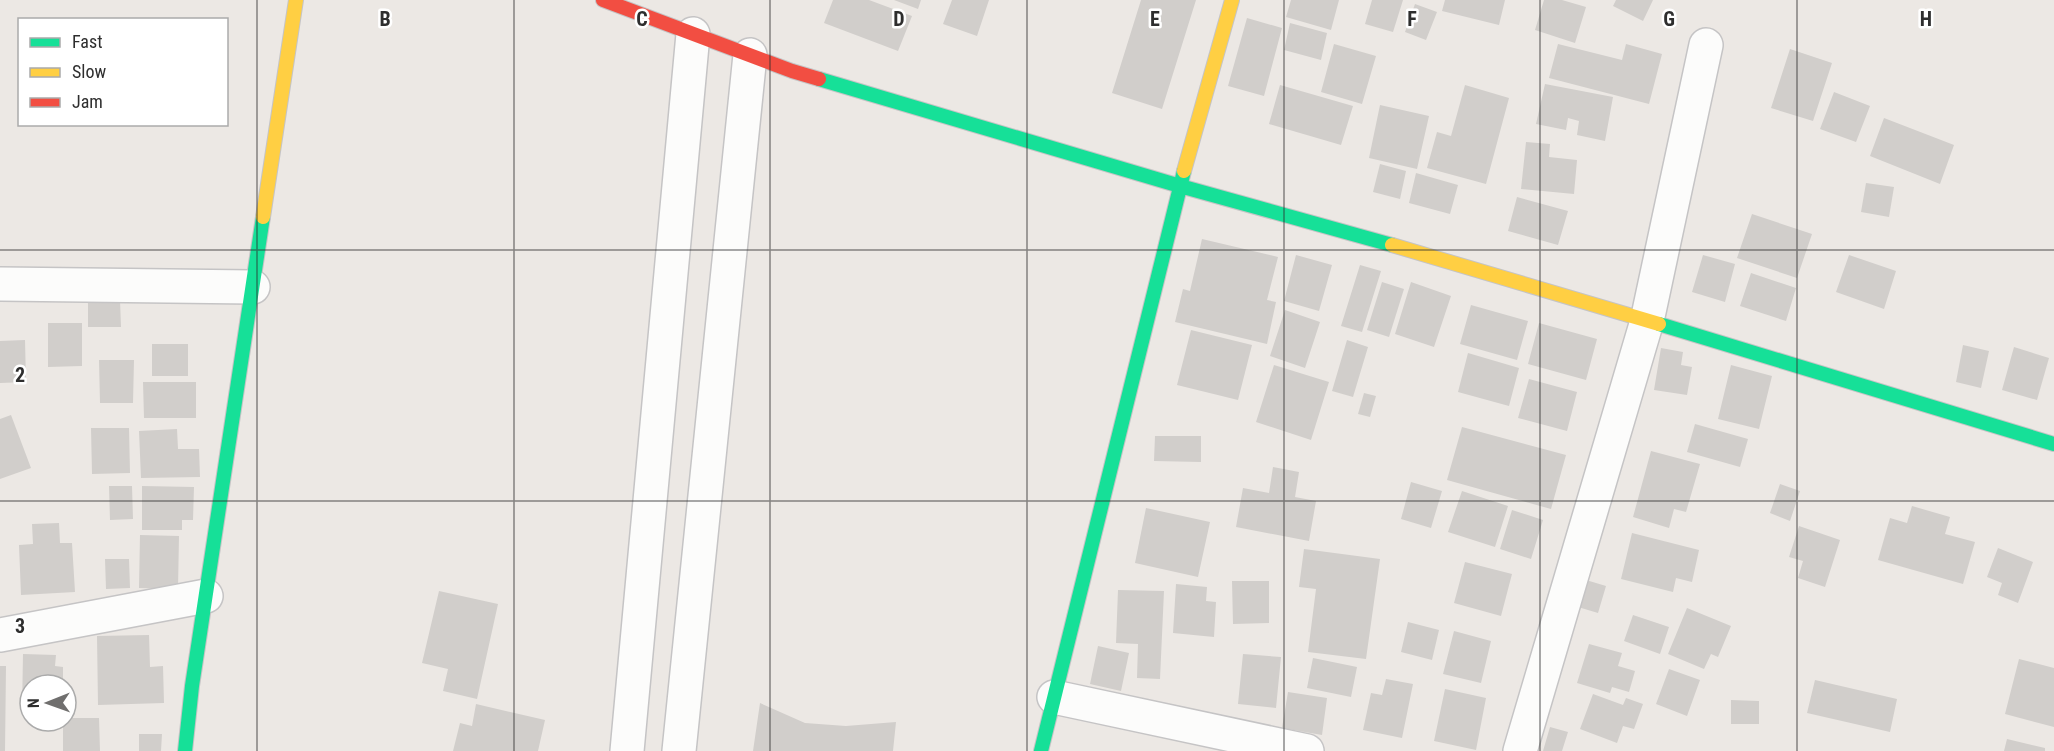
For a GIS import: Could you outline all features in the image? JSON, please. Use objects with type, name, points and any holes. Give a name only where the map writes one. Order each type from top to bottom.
[{"type":"main road","points":[[185,751],[206,596],[296,0]]},
{"type":"main road","points":[[603,0],[792,71],[1180,186],[1475,268],[2054,444]]},
{"type":"main road","points":[[1041,751],[1180,186],[1232,0]]},
{"type":"street","points":[[627,751],[693,34]]},
{"type":"street","points":[[1520,751],[1647,321],[1706,45]]},
{"type":"street","points":[[680,751],[750,55]]},
{"type":"street","points":[[0,284],[253,286]]},
{"type":"street","points":[[0,635],[206,596]]},
{"type":"street","points":[[1054,697],[1307,751]]},
{"type":"building","points":[[833,0],[869,0],[912,16],[898,51],[824,23]]},
{"type":"building","points":[[894,0],[921,0],[918,9]]},
{"type":"building","points":[[952,0],[989,0],[977,36],[943,24]]},
{"type":"building","points":[[1141,0],[1196,0],[1162,109],[1112,93]]},
{"type":"building","points":[[1291,0],[1339,0],[1331,30],[1286,17]]},
{"type":"building","points":[[1372,0],[1403,0],[1393,32],[1365,24]]},
{"type":"building","points":[[1445,0],[1505,0],[1499,25],[1442,11]]},
{"type":"building","points":[[1544,0],[1562,0],[1586,7],[1575,43],[1535,30]]},
{"type":"building","points":[[1616,0],[1653,0],[1643,21],[1613,6]]},
{"type":"building","points":[[1415,4],[1437,12],[1426,40],[1405,32]]},
{"type":"building","points":[[1247,18],[1282,28],[1264,96],[1228,86]]},
{"type":"building","points":[[1290,23],[1327,33],[1321,60],[1284,50]]},
{"type":"building","points":[[1334,44],[1376,56],[1362,104],[1321,92]]},
{"type":"building","points":[[1558,44],[1622,60],[1626,44],[1662,54],[1649,104],[1549,78]]},
{"type":"building","points":[[1790,49],[1832,63],[1813,121],[1771,108]]},
{"type":"building","points":[[1545,84],[1613,97],[1605,141],[1577,135],[1579,121],[1568,118],[1566,130],[1536,124]]},
{"type":"building","points":[[1280,85],[1353,106],[1341,145],[1269,124]]},
{"type":"building","points":[[1465,85],[1509,98],[1486,184],[1427,168],[1437,132],[1451,136]]},
{"type":"building","points":[[1834,92],[1870,106],[1856,142],[1820,129]]},
{"type":"building","points":[[1380,105],[1429,116],[1417,169],[1369,158]]},
{"type":"building","points":[[1884,118],[1954,145],[1940,184],[1870,156]]},
{"type":"building","points":[[1526,142],[1550,144],[1549,157],[1577,160],[1574,194],[1521,189]]},
{"type":"building","points":[[1380,164],[1406,171],[1400,199],[1373,192]]},
{"type":"building","points":[[1416,173],[1458,185],[1450,214],[1409,203]]},
{"type":"building","points":[[1866,183],[1894,187],[1889,217],[1861,212]]},
{"type":"building","points":[[1517,197],[1568,211],[1558,245],[1508,231]]},
{"type":"building","points":[[1752,214],[1812,234],[1797,278],[1737,258]]},
{"type":"building","points":[[1202,239],[1278,257],[1267,300],[1276,302],[1267,344],[1175,322],[1183,289],[1190,291]]},
{"type":"building","points":[[1296,255],[1332,265],[1319,311],[1284,301]]},
{"type":"building","points":[[1703,255],[1735,264],[1725,302],[1692,292]]},
{"type":"building","points":[[1849,255],[1896,271],[1884,309],[1836,292]]},
{"type":"building","points":[[1360,265],[1381,271],[1362,332],[1341,326]]},
{"type":"building","points":[[1751,273],[1796,288],[1786,321],[1740,306]]},
{"type":"building","points":[[1382,282],[1404,289],[1389,337],[1367,330]]},
{"type":"building","points":[[1411,282],[1451,296],[1434,347],[1395,334]]},
{"type":"building","points":[[88,300],[120,300],[121,327],[88,327]]},
{"type":"building","points":[[1471,305],[1528,321],[1517,360],[1460,344]]},
{"type":"building","points":[[1285,310],[1320,322],[1305,368],[1270,356]]},
{"type":"building","points":[[48,323],[82,323],[82,366],[48,367]]},
{"type":"building","points":[[1539,323],[1597,339],[1586,380],[1528,364]]},
{"type":"building","points":[[1191,330],[1252,345],[1238,400],[1177,385]]},
{"type":"building","points":[[25,340],[26,382],[0,383],[0,341]]},
{"type":"building","points":[[1347,340],[1368,347],[1353,397],[1332,391]]},
{"type":"building","points":[[152,344],[188,344],[188,376],[152,376]]},
{"type":"building","points":[[1963,345],[1989,351],[1981,388],[1956,382]]},
{"type":"building","points":[[2014,347],[2049,358],[2037,400],[2002,390]]},
{"type":"building","points":[[1661,348],[1683,352],[1681,365],[1692,367],[1687,395],[1654,390]]},
{"type":"building","points":[[1468,353],[1519,368],[1509,406],[1458,392]]},
{"type":"building","points":[[99,360],[134,360],[133,403],[100,403]]},
{"type":"building","points":[[1274,365],[1329,382],[1311,440],[1256,422]]},
{"type":"building","points":[[1731,365],[1772,376],[1759,429],[1718,419]]},
{"type":"building","points":[[1529,379],[1577,392],[1567,431],[1518,418]]},
{"type":"building","points":[[143,382],[196,382],[196,418],[144,418]]},
{"type":"building","points":[[1364,393],[1376,396],[1370,417],[1358,414]]},
{"type":"building","points":[[11,415],[31,468],[0,479],[0,419]]},
{"type":"building","points":[[1695,424],[1748,439],[1740,467],[1687,452]]},
{"type":"building","points":[[1462,427],[1566,455],[1551,509],[1447,480]]},
{"type":"building","points":[[91,428],[129,428],[130,473],[92,474]]},
{"type":"building","points":[[177,429],[178,449],[199,449],[200,477],[141,478],[139,431]]},
{"type":"building","points":[[1155,436],[1201,436],[1201,462],[1154,461]]},
{"type":"building","points":[[1651,451],[1700,464],[1686,512],[1674,509],[1669,528],[1633,517]]},
{"type":"building","points":[[1273,467],[1299,472],[1295,497],[1316,501],[1309,541],[1236,527],[1243,488],[1269,493]]},
{"type":"building","points":[[1411,482],[1442,491],[1431,528],[1401,519]]},
{"type":"building","points":[[1780,484],[1800,491],[1790,521],[1770,513]]},
{"type":"building","points":[[109,486],[132,486],[133,519],[110,520]]},
{"type":"building","points":[[142,486],[194,487],[193,520],[182,520],[182,530],[142,530]]},
{"type":"building","points":[[1462,491],[1508,506],[1495,547],[1448,532]]},
{"type":"building","points":[[1912,506],[1950,517],[1945,534],[1975,542],[1963,584],[1878,560],[1890,518],[1907,523]]},
{"type":"building","points":[[1146,508],[1210,522],[1198,577],[1135,563]]},
{"type":"building","points":[[1512,510],[1543,520],[1531,559],[1500,549]]},
{"type":"building","points":[[59,523],[60,543],[72,543],[75,592],[21,595],[19,545],[33,544],[32,524]]},
{"type":"building","points":[[1799,526],[1840,540],[1825,587],[1798,578],[1803,561],[1789,557]]},
{"type":"building","points":[[1632,533],[1699,550],[1692,582],[1676,578],[1673,592],[1621,579]]},
{"type":"building","points":[[140,535],[179,536],[178,589],[139,588]]},
{"type":"building","points":[[1998,548],[2033,562],[2018,603],[1998,595],[2002,583],[1987,577]]},
{"type":"building","points":[[1304,549],[1380,559],[1366,659],[1308,652],[1316,589],[1299,587]]},
{"type":"building","points":[[105,559],[129,559],[130,588],[106,589]]},
{"type":"building","points":[[1465,562],[1512,574],[1501,616],[1454,603]]},
{"type":"building","points":[[1586,580],[1606,586],[1598,613],[1578,607]]},
{"type":"building","points":[[1232,581],[1269,581],[1269,623],[1233,624]]},
{"type":"building","points":[[1176,584],[1207,587],[1206,601],[1216,602],[1214,637],[1173,633]]},
{"type":"building","points":[[1118,590],[1164,591],[1160,679],[1137,678],[1138,644],[1116,643]]},
{"type":"building","points":[[439,591],[498,604],[477,699],[443,691],[448,669],[422,663]]},
{"type":"building","points":[[1687,608],[1731,626],[1718,657],[1711,654],[1704,669],[1668,654]]},
{"type":"building","points":[[1633,615],[1669,627],[1660,654],[1624,641]]},
{"type":"building","points":[[1408,622],[1439,630],[1432,660],[1401,652]]},
{"type":"building","points":[[1454,631],[1491,641],[1481,683],[1443,674]]},
{"type":"building","points":[[149,635],[150,667],[163,666],[164,703],[98,705],[97,636]]},
{"type":"building","points":[[1589,644],[1622,653],[1618,666],[1635,671],[1629,692],[1612,687],[1610,693],[1577,683]]},
{"type":"building","points":[[1098,646],[1129,653],[1121,691],[1090,684]]},
{"type":"building","points":[[23,654],[56,655],[55,666],[63,667],[63,673],[23,673]]},
{"type":"building","points":[[1243,654],[1281,657],[1276,708],[1238,704]]},
{"type":"building","points":[[1313,658],[1357,667],[1351,697],[1307,688]]},
{"type":"building","points":[[2019,659],[2054,668],[2054,727],[2005,714]]},
{"type":"building","points":[[0,666],[6,666],[5,751],[0,751]]},
{"type":"building","points":[[1669,669],[1700,680],[1687,716],[1656,704]]},
{"type":"building","points":[[1386,679],[1413,684],[1402,738],[1363,730],[1371,693],[1382,695]]},
{"type":"building","points":[[1815,680],[1897,699],[1890,732],[1807,713]]},
{"type":"building","points":[[1445,689],[1486,698],[1476,750],[1434,741]]},
{"type":"building","points":[[1288,692],[1327,698],[1322,735],[1282,728]]},
{"type":"building","points":[[1593,694],[1623,705],[1626,698],[1643,704],[1634,729],[1623,726],[1617,743],[1580,729]]},
{"type":"building","points":[[1731,700],[1759,701],[1759,724],[1731,724]]},
{"type":"building","points":[[760,703],[805,723],[846,726],[896,722],[893,751],[753,751]]},
{"type":"building","points":[[476,704],[545,720],[538,751],[453,751],[460,723],[472,726]]},
{"type":"building","points":[[78,718],[99,718],[100,751],[63,751],[63,733],[78,733]]},
{"type":"building","points":[[1550,727],[1568,732],[1562,751],[1543,751]]},
{"type":"building","points":[[139,734],[162,734],[161,751],[139,751]]},
{"type":"building","points":[[2007,739],[2045,748],[2045,751],[2004,751]]},
{"type":"traffic: fast","points":[[819,79],[1180,186],[1392,245]]},
{"type":"traffic: fast","points":[[1041,751],[1184,171]]},
{"type":"traffic: fast","points":[[185,751],[192,686],[263,217]]},
{"type":"traffic: fast","points":[[1659,324],[2054,444]]},
{"type":"traffic: slow","points":[[263,217],[296,0]]},
{"type":"traffic: slow","points":[[1184,171],[1232,0]]},
{"type":"traffic: slow","points":[[1392,245],[1659,324]]},
{"type":"traffic: jam","points":[[603,0],[819,79]]}]
